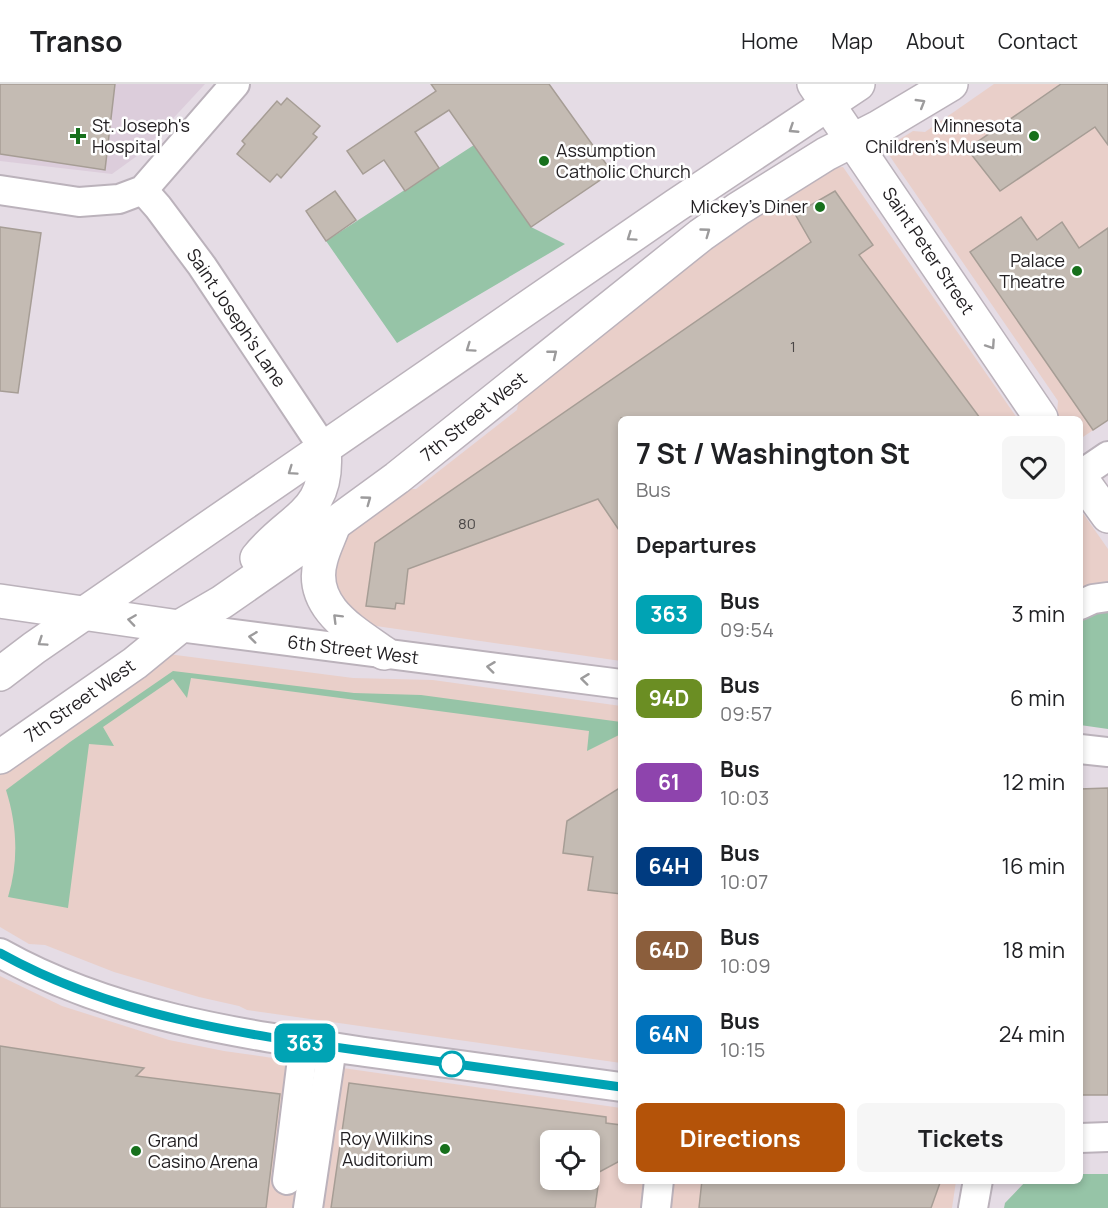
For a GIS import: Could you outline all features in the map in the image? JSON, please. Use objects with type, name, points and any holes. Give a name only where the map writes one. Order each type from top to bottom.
[{"type":"main road","points":[[0,674],[675,206],[821,94],[858,84]]},
{"type":"main road","name":"7th Street West","points":[[0,757],[135,663],[179,627],[222,602],[397,478],[738,209],[826,154],[879,127],[951,84]]},
{"type":"main road","name":"Saint Peter Street","points":[[821,94],[1040,416]]},
{"type":"main road","points":[[222,602],[266,546],[305,514],[321,489],[326,469],[324,449]]},
{"type":"main road","points":[[1083,480],[1108,516]]},
{"type":"main road","points":[[334,524],[320,561],[319,578],[322,593],[329,609],[337,619],[384,653]]},
{"type":"main road","name":"6th Street West","points":[[0,601],[179,627]]},
{"type":"street","points":[[0,190],[79,202],[119,199],[143,190],[235,84]]},
{"type":"street","name":"Saint Joseph's Lane","points":[[143,190],[202,266],[324,449]]},
{"type":"street","points":[[1083,474],[1108,456]]},
{"type":"street","points":[[1083,603],[1108,597]]},
{"type":"street","name":"6th Street West","points":[[179,627],[618,684]]},
{"type":"street","points":[[0,953],[52,979],[155,1015],[201,1026],[318,1045],[618,1087]]},
{"type":"street","points":[[287,1180],[318,1045]]},
{"type":"street","points":[[308,1208],[318,1045]]},
{"type":"street","points":[[1083,1138],[1108,1137]]},
{"type":"street","points":[[656,1208],[659,1184]]},
{"type":"street","points":[[973,1208],[977,1184]]},
{"type":"shaded area","name":"St. Joseph's Hospital","points":[[0,84],[205,84],[141,153],[112,174],[0,161]]},
{"type":"shaded area","points":[[994,84],[1108,84],[1108,420],[1083,437],[1083,416],[1058,416],[1057,414],[1058,401],[889,155],[892,144],[913,131],[925,132]]},
{"type":"shaded area","points":[[843,167],[1016,416],[618,416],[618,661],[369,625],[350,615],[332,585],[344,533],[403,489],[416,489],[517,410],[520,394],[710,243],[827,168]]},
{"type":"shaded area","points":[[1083,513],[1108,549],[1108,583],[1091,584],[1083,588]]},
{"type":"shaded area","points":[[168,654],[353,678],[433,680],[618,706],[618,1063],[247,1010],[114,972],[45,945],[29,944],[0,927],[0,771]]},
{"type":"shaded area","points":[[0,976],[62,1006],[169,1040],[224,1051],[618,1108],[618,1184],[956,1184],[952,1208],[0,1208]]},
{"type":"green space","points":[[474,145],[531,227],[565,244],[397,343],[326,241]]},
{"type":"green space","points":[[1108,607],[1108,729],[1083,725],[1083,616]]},
{"type":"green space","points":[[173,671],[354,693],[421,695],[618,722],[618,736],[587,751],[589,731],[191,678],[187,698],[173,679],[103,727],[114,746],[89,744],[68,908],[8,897],[14,870],[15,843],[6,790],[70,742]]},
{"type":"green space","points":[[1083,1174],[1108,1174],[1108,1208],[1004,1208],[1005,1203],[1023,1184],[1083,1184]]},
{"type":"building","name":"St. Joseph's Hospital","points":[[0,84],[115,84],[105,170],[0,154]]},
{"type":"building","name":"Assumption Catholic Church","points":[[431,84],[549,84],[612,172],[531,227],[449,110],[415,132],[439,168],[405,191],[384,160],[363,174],[347,151],[436,91]]},
{"type":"building","name":"Minnesota Children's Museum","points":[[1061,84],[1108,84],[1108,145],[1095,127],[1000,191],[967,149]]},
{"type":"building","points":[[287,98],[320,126],[313,134],[317,137],[281,178],[277,174],[270,182],[237,154],[245,144],[242,141],[277,101],[281,105]]},
{"type":"building","points":[[335,191],[356,220],[326,241],[306,211]]},
{"type":"building","points":[[835,191],[873,245],[859,255],[979,416],[618,416],[618,529],[598,499],[408,569],[404,604],[396,603],[395,609],[366,606],[375,543],[811,242],[795,214]]},
{"type":"building","points":[[1021,217],[1037,240],[1062,222],[1079,248],[1108,228],[1108,420],[1093,430],[970,252]]},
{"type":"building","points":[[0,227],[41,233],[18,393],[0,391]]},
{"type":"building","points":[[1108,788],[1108,1095],[1083,1095],[1083,789]]},
{"type":"building","points":[[618,789],[618,894],[588,890],[593,857],[563,853],[567,821]]},
{"type":"building","name":"Grand Casino Arena","points":[[0,1046],[144,1068],[136,1076],[280,1094],[266,1208],[0,1208]]},
{"type":"building","name":"Roy Wilkins Auditorium","points":[[349,1083],[606,1117],[606,1123],[618,1125],[618,1162],[600,1172],[600,1130],[540,1130],[540,1190],[597,1190],[595,1208],[331,1208]]},
{"type":"building","points":[[702,1184],[940,1184],[931,1208],[699,1208]]},
{"type":"bus line","name":"363","points":[[0,953],[52,979],[106,999],[155,1015],[201,1026],[304,1043],[618,1087]]},
{"type":"place","name":"St. Joseph's Hospital","points":[[78,136]]},
{"type":"place","name":"Minnesota Children's Museum","points":[[1034,136]]},
{"type":"place","name":"Assumption Catholic Church","points":[[544,161]]},
{"type":"place","name":"Mickey's Diner","points":[[820,207]]},
{"type":"place","name":"Palace Theatre","points":[[1077,271]]},
{"type":"place","name":"Roy Wilkins Auditorium","points":[[445,1149]]},
{"type":"place","name":"Grand Casino Arena","points":[[136,1151]]}]
